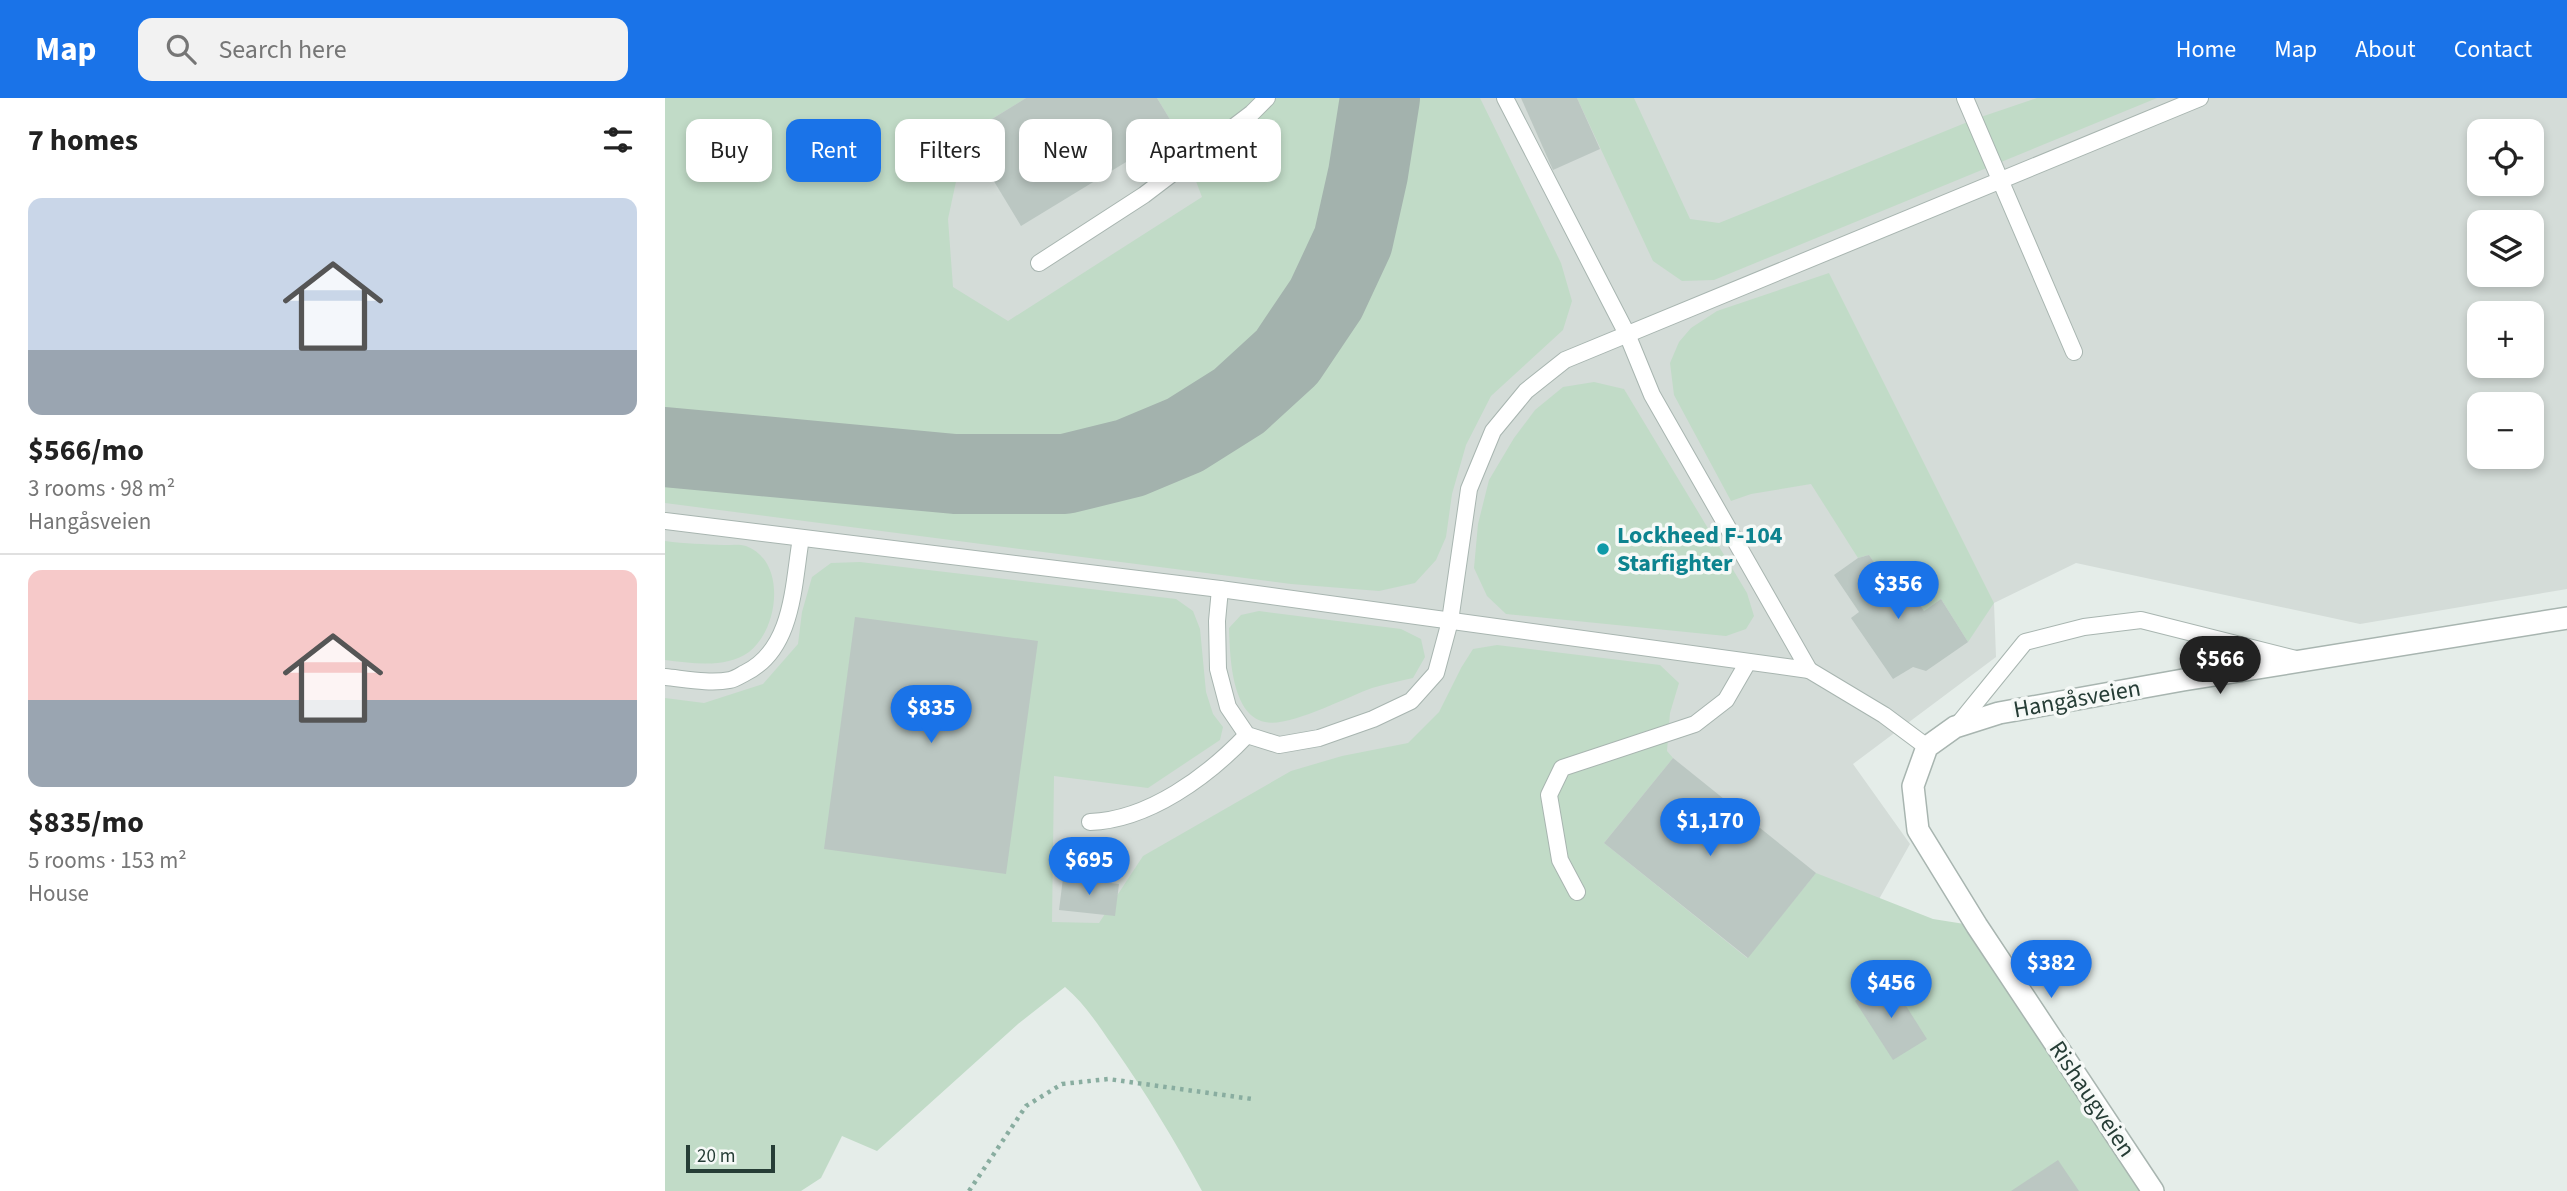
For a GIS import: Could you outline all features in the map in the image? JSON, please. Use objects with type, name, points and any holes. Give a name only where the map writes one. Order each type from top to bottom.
[{"type":"street","name":"Hangåsveien","points":[[1927,747],[1955,727],[1999,713],[2183,680],[2567,618]]},
{"type":"street","name":"Rishaugveien","points":[[1927,747],[1913,786],[1917,830],[1977,926],[2153,1191]]},
{"type":"lane","points":[[1039,263],[1144,195],[1252,113],[1266,98]]},
{"type":"lane","points":[[1505,98],[1627,334],[1652,395],[1809,670]]},
{"type":"lane","points":[[1965,98],[2074,352]]},
{"type":"lane","points":[[1220,589],[1218,669],[1228,707],[1247,735],[1279,745],[1319,738],[1373,719],[1411,701],[1436,673],[1450,621],[1469,489],[1493,431],[1526,391],[1565,360],[2200,98]]},
{"type":"lane","points":[[665,521],[1220,589],[1809,670],[1884,715],[1927,747]]},
{"type":"lane","points":[[665,677],[731,680],[756,667],[777,645],[788,618],[801,538]]},
{"type":"lane","points":[[1955,727],[2025,642],[2084,627],[2141,620],[2305,661]]},
{"type":"lane","points":[[1577,892],[1560,860],[1549,794],[1562,768],[1695,724],[1726,700],[1748,662]]},
{"type":"lane","points":[[1090,822],[1111,821],[1152,807],[1222,762],[1247,735]]},
{"type":"path","points":[[969,1191],[1026,1106],[1062,1084],[1108,1079],[1252,1099]]},
{"type":"shaded area","points":[[665,98],[2567,98],[2567,589],[2360,624],[2076,563],[1994,603],[1996,657],[1853,764],[1910,844],[1797,1045],[1102,953],[665,1191]]},
{"type":"green space","points":[[665,98],[1026,98],[992,119],[895,119],[895,182],[956,182],[948,219],[953,287],[1008,321],[1202,197],[1196,182],[1281,182],[1281,119],[1170,119],[1157,98],[1353,98],[1334,204],[1311,272],[1282,316],[1235,364],[1191,394],[1153,413],[1083,438],[1009,444],[665,420]]},
{"type":"green space","points":[[1412,98],[1480,98],[1561,263],[1572,301],[1563,330],[1491,396],[1466,445],[1452,494],[1446,537],[1436,560],[1415,583],[1379,591],[1291,584],[665,503],[665,477],[876,497],[1055,505],[1152,489],[1225,456],[1290,403],[1332,352],[1370,286],[1394,225]]},
{"type":"green space","points":[[1577,98],[1634,98],[1690,219],[1719,223],[1975,119],[2037,98],[2157,98],[1714,280],[1682,281],[1653,261]]},
{"type":"green space","points":[[1829,273],[1994,603],[1968,642],[1941,599],[1924,611],[1905,582],[1893,590],[1869,555],[1858,558],[1811,484],[1751,494],[1731,501],[1674,395],[1670,363],[1679,342],[1691,328],[1717,311]]},
{"type":"green space","points":[[1594,382],[1624,389],[1747,593],[1754,616],[1746,629],[1726,636],[1506,614],[1487,596],[1474,568],[1478,524],[1489,480],[1514,438],[1535,410],[1563,387]]},
{"type":"green space","points":[[665,541],[741,545],[759,554],[768,566],[773,580],[774,596],[767,628],[749,652],[719,663],[665,660]]},
{"type":"green space","points":[[860,562],[1176,599],[1193,611],[1200,629],[1206,692],[1213,714],[1223,727],[1220,740],[1148,788],[1054,776],[1052,922],[1099,923],[1143,856],[1291,771],[1342,756],[1408,743],[1439,712],[1473,649],[1497,645],[1660,665],[1679,683],[1670,713],[1667,751],[1673,758],[1604,843],[1747,958],[1816,873],[1933,919],[1977,926],[2153,1191],[1202,1191],[1160,1117],[1125,1064],[1091,1015],[1065,987],[1018,1024],[877,1151],[842,1136],[821,1178],[801,1191],[665,1191],[665,698],[704,703],[763,684],[798,644],[802,612],[812,577],[831,563]]},
{"type":"green space","points":[[1259,611],[1401,629],[1421,639],[1425,657],[1413,678],[1372,688],[1302,716],[1275,723],[1265,722],[1254,717],[1245,708],[1239,696],[1229,640],[1229,628],[1241,615]]},
{"type":"building","points":[[1026,98],[1157,98],[1170,119],[1126,119],[1126,162],[1112,171],[1112,119],[1019,119],[1019,182],[1093,182],[1021,226],[994,182],[1005,182],[1005,119],[992,119]]},
{"type":"building","points":[[1521,98],[1577,98],[1600,149],[1553,170]]},
{"type":"building","points":[[1869,555],[1893,590],[1905,582],[1924,611],[1941,599],[1968,642],[1926,671],[1913,667],[1893,679],[1851,618],[1859,612],[1834,575],[1858,558]]},
{"type":"building","points":[[855,617],[1038,641],[1006,874],[824,849]]},
{"type":"building","points":[[1673,758],[1816,873],[1748,958],[1604,843]]},
{"type":"building","points":[[1063,878],[1119,884],[1115,916],[1059,910]]},
{"type":"building","points":[[1889,979],[1927,1039],[1893,1060],[1855,1001]]},
{"type":"building","points":[[2058,1160],[2079,1191],[2011,1191]]},
{"type":"taxiway","points":[[665,447],[955,474],[1065,474],[1130,458],[1185,435],[1239,401],[1287,357],[1326,299],[1353,241],[1368,174],[1380,98]]},
{"type":"place","name":"Lockheed F-104 Starfighter","points":[[1603,549]]}]
